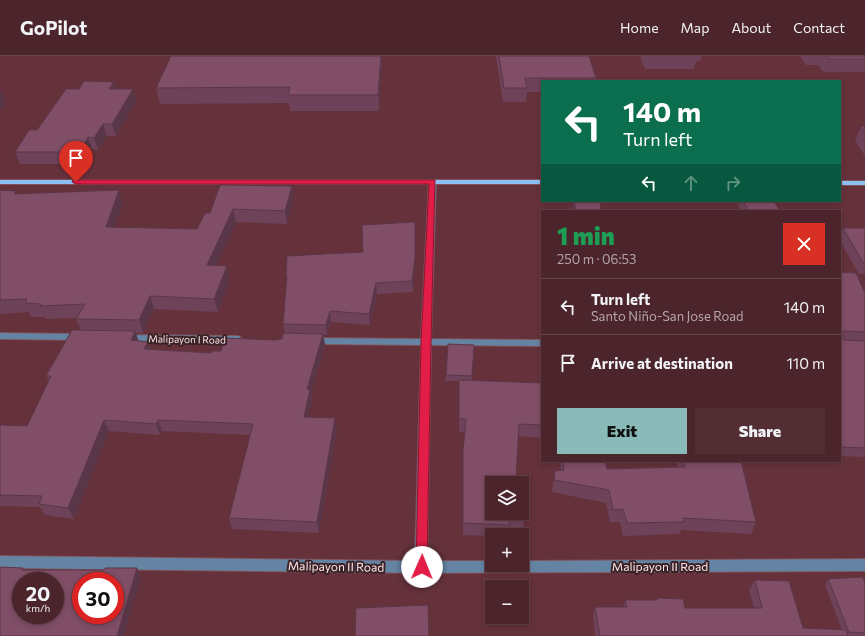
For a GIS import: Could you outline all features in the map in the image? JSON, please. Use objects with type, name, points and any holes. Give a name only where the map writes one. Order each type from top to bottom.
[{"type":"main road","points":[[0,182],[541,182]]},
{"type":"main road","points":[[841,183],[865,183]]},
{"type":"street","points":[[422,567],[426,342],[432,182]]},
{"type":"street","points":[[0,336],[95,337]]},
{"type":"street","name":"Malipayon I Road","points":[[110,338],[244,340]]},
{"type":"street","points":[[300,340],[541,343]]},
{"type":"street","name":"Malipayon II Road","points":[[0,562],[422,567],[865,564]]},
{"type":"building","points":[[171,56],[381,56],[378,95],[288,95],[290,87],[156,88]]},
{"type":"building","points":[[499,56],[589,56],[596,78],[525,78],[527,88],[504,88]]},
{"type":"building","points":[[826,56],[865,56],[865,59],[829,59]]},
{"type":"building","points":[[84,81],[114,82],[109,89],[133,89],[112,124],[103,124],[94,138],[88,137],[80,152],[15,152],[29,130],[37,130],[66,89],[79,89]]},
{"type":"building","points":[[861,126],[865,126],[865,133]]},
{"type":"building","points":[[220,185],[292,186],[285,211],[233,209],[207,265],[227,266],[214,299],[150,296],[139,320],[76,319],[85,304],[40,306],[41,304],[25,303],[27,299],[0,300],[0,190],[16,191],[14,194],[119,190],[106,227],[197,229],[205,213],[210,213]]},
{"type":"building","points":[[574,202],[600,202],[601,210],[576,210]]},
{"type":"building","points":[[744,202],[775,202],[779,210],[748,210]]},
{"type":"building","points":[[415,222],[415,258],[412,281],[376,283],[369,314],[330,311],[326,325],[283,324],[287,256],[363,252],[362,225]]},
{"type":"building","points":[[843,228],[865,228],[865,264],[864,264]]},
{"type":"building","points":[[841,272],[856,273],[865,293],[865,332],[844,331],[843,338],[844,340],[865,341],[865,448],[841,447]]},
{"type":"building","points":[[72,330],[135,331],[131,340],[148,342],[144,349],[211,353],[212,351],[221,351],[225,338],[275,340],[282,339],[283,333],[323,334],[307,389],[310,390],[304,417],[335,418],[317,522],[229,518],[253,424],[158,420],[156,424],[104,420],[68,508],[39,504],[42,496],[0,495],[0,425],[27,426],[51,376],[46,376]]},
{"type":"building","points":[[448,344],[474,345],[472,376],[446,375]]},
{"type":"building","points":[[459,380],[541,383],[541,425],[519,424],[516,476],[485,476],[485,520],[510,520],[510,525],[463,523],[463,451],[466,419],[459,419]]},
{"type":"building","points":[[563,462],[605,462],[607,469],[685,467],[684,462],[741,462],[756,522],[683,518],[684,522],[627,523],[623,509],[613,510],[609,490],[554,480],[555,471],[564,470]]},
{"type":"building","points":[[0,567],[23,568],[22,570],[104,570],[105,568],[137,568],[124,612],[124,572],[72,572],[72,624],[121,624],[117,636],[0,636]]},
{"type":"building","points":[[863,577],[865,583],[865,633],[849,632],[828,579]]},
{"type":"building","points":[[755,580],[789,581],[803,628],[846,630],[848,636],[600,636],[595,607],[627,607],[625,600],[657,600],[657,598],[683,599],[685,608],[762,608]]},
{"type":"building","points":[[428,605],[429,636],[355,636],[356,608]]},
{"type":"route","points":[[76,182],[432,182],[426,342],[422,567]]}]
